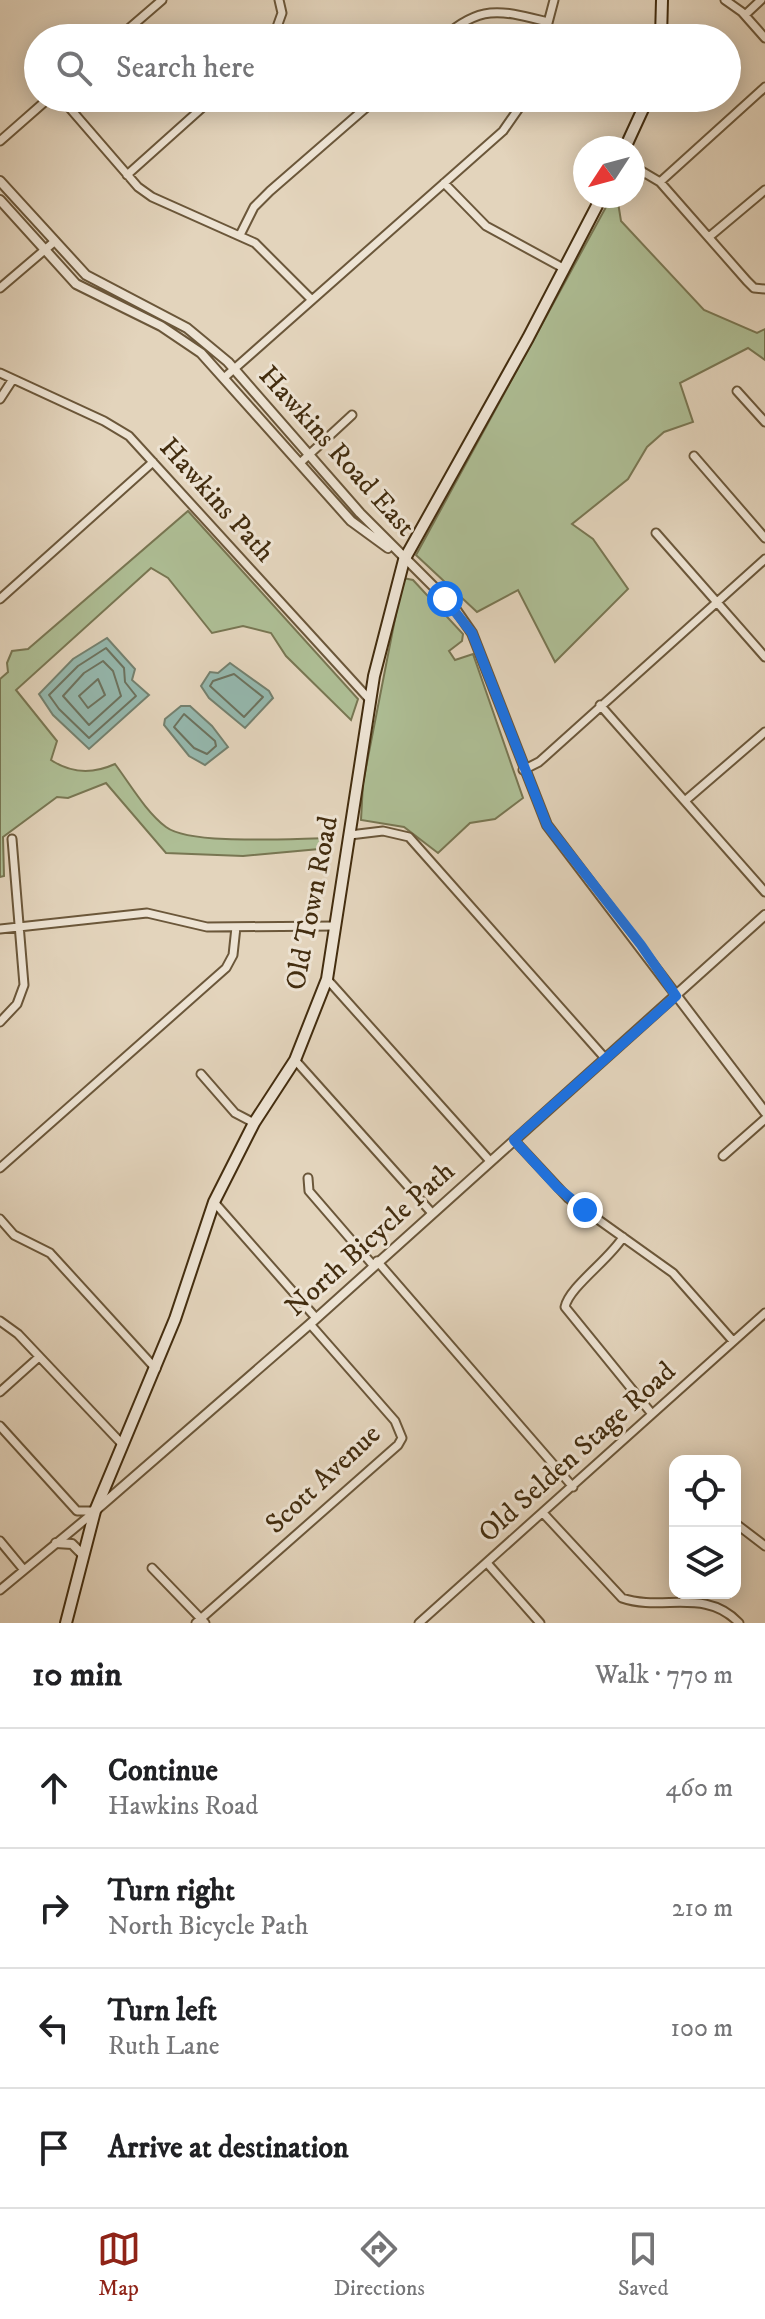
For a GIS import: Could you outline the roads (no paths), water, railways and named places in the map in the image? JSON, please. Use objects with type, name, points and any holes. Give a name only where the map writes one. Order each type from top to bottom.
[{"type":"main road","points":[[661,24],[662,0]]},
{"type":"main road","points":[[631,136],[642,112]]},
{"type":"main road","name":"Old Town Road","points":[[66,1623],[95,1511],[156,1369],[214,1202],[254,1123],[295,1060],[327,979],[370,700],[391,600],[404,560],[596,208]]},
{"type":"street","points":[[134,24],[162,0]]},
{"type":"street","points":[[278,24],[282,13],[279,0]]},
{"type":"street","points":[[461,24],[483,12],[499,11],[548,22],[554,0]]},
{"type":"street","points":[[725,0],[745,15],[765,38]]},
{"type":"street","points":[[745,15],[761,0]]},
{"type":"street","points":[[741,109],[765,87]]},
{"type":"street","points":[[0,141],[33,112]]},
{"type":"street","points":[[73,112],[127,175],[152,197],[240,235],[270,253],[311,299]]},
{"type":"street","points":[[127,175],[197,112]]},
{"type":"street","points":[[240,235],[254,207],[361,112]]},
{"type":"street","points":[[225,377],[514,120],[518,112]]},
{"type":"street","points":[[660,182],[737,112]]},
{"type":"street","points":[[645,173],[660,182],[754,288],[765,289]]},
{"type":"street","name":"Hawkins Road East","points":[[0,181],[54,242],[97,283],[187,328],[233,368],[404,560]]},
{"type":"street","points":[[444,183],[486,226],[563,268]]},
{"type":"street","points":[[709,237],[765,190]]},
{"type":"street","name":"Hawkins Road East","points":[[0,200],[76,284],[161,326],[201,353],[351,521],[404,560]]},
{"type":"street","points":[[0,288],[54,242]]},
{"type":"street","name":"Hawkins Path","points":[[1,376],[104,421],[129,436],[370,700]]},
{"type":"street","points":[[0,399],[13,379]]},
{"type":"street","points":[[737,391],[765,422]]},
{"type":"street","points":[[300,463],[352,415]]},
{"type":"street","points":[[694,456],[765,538]]},
{"type":"street","points":[[0,599],[153,462]]},
{"type":"street","points":[[656,533],[765,657]]},
{"type":"street","points":[[523,770],[539,762],[765,559]]},
{"type":"street","points":[[404,560],[454,607],[472,633],[547,825],[765,1112]]},
{"type":"street","points":[[600,705],[765,892]]},
{"type":"street","points":[[686,800],[765,732]]},
{"type":"street","points":[[350,835],[383,831],[409,837],[604,1057]]},
{"type":"street","points":[[0,1022],[17,1004],[24,985],[22,927],[12,839]]},
{"type":"street","points":[[0,929],[147,913],[207,927],[335,926]]},
{"type":"street","name":"North Bicycle Path","points":[[0,1590],[313,1321],[765,915]]},
{"type":"street","points":[[0,1168],[226,968],[233,955],[236,927]]},
{"type":"street","points":[[327,979],[490,1161]]},
{"type":"street","points":[[295,1060],[431,1212]]},
{"type":"street","points":[[201,1074],[235,1113],[254,1123]]},
{"type":"street","points":[[723,1156],[765,1119]]},
{"type":"street","points":[[514,1140],[568,1198],[673,1273],[733,1341]]},
{"type":"street","points":[[308,1178],[309,1191],[573,1487]]},
{"type":"street","points":[[214,1202],[313,1321]]},
{"type":"street","points":[[0,1219],[14,1235],[50,1253],[156,1369]]},
{"type":"street","points":[[623,1237],[604,1263],[570,1295],[565,1307],[652,1414]]},
{"type":"street","name":"Old Selden Stage Road","points":[[419,1623],[765,1313]]},
{"type":"street","points":[[0,1321],[123,1445]]},
{"type":"street","name":"Scott Avenue","points":[[201,1622],[398,1445],[402,1438],[395,1421],[313,1321]]},
{"type":"street","points":[[0,1392],[39,1357]]},
{"type":"street","points":[[0,1426],[77,1511],[95,1511]]},
{"type":"street","points":[[112,1472],[125,1484]]},
{"type":"street","points":[[543,1513],[622,1598],[636,1602],[700,1601],[725,1611],[739,1623]]},
{"type":"street","points":[[740,1527],[765,1546]]},
{"type":"street","points":[[0,1541],[24,1570]]},
{"type":"street","points":[[56,1543],[72,1544],[82,1554]]},
{"type":"street","points":[[487,1563],[540,1623]]},
{"type":"street","points":[[152,1568],[201,1622]]},
{"type":"water","points":[[107,638],[135,669],[132,680],[149,695],[89,749],[53,715],[39,694],[73,659]]},
{"type":"water","points":[[230,663],[269,691],[273,698],[245,728],[209,698],[201,686],[210,672],[218,673]]},
{"type":"water","points":[[181,706],[190,706],[212,726],[228,747],[205,765],[189,756],[164,725],[165,719]]}]
